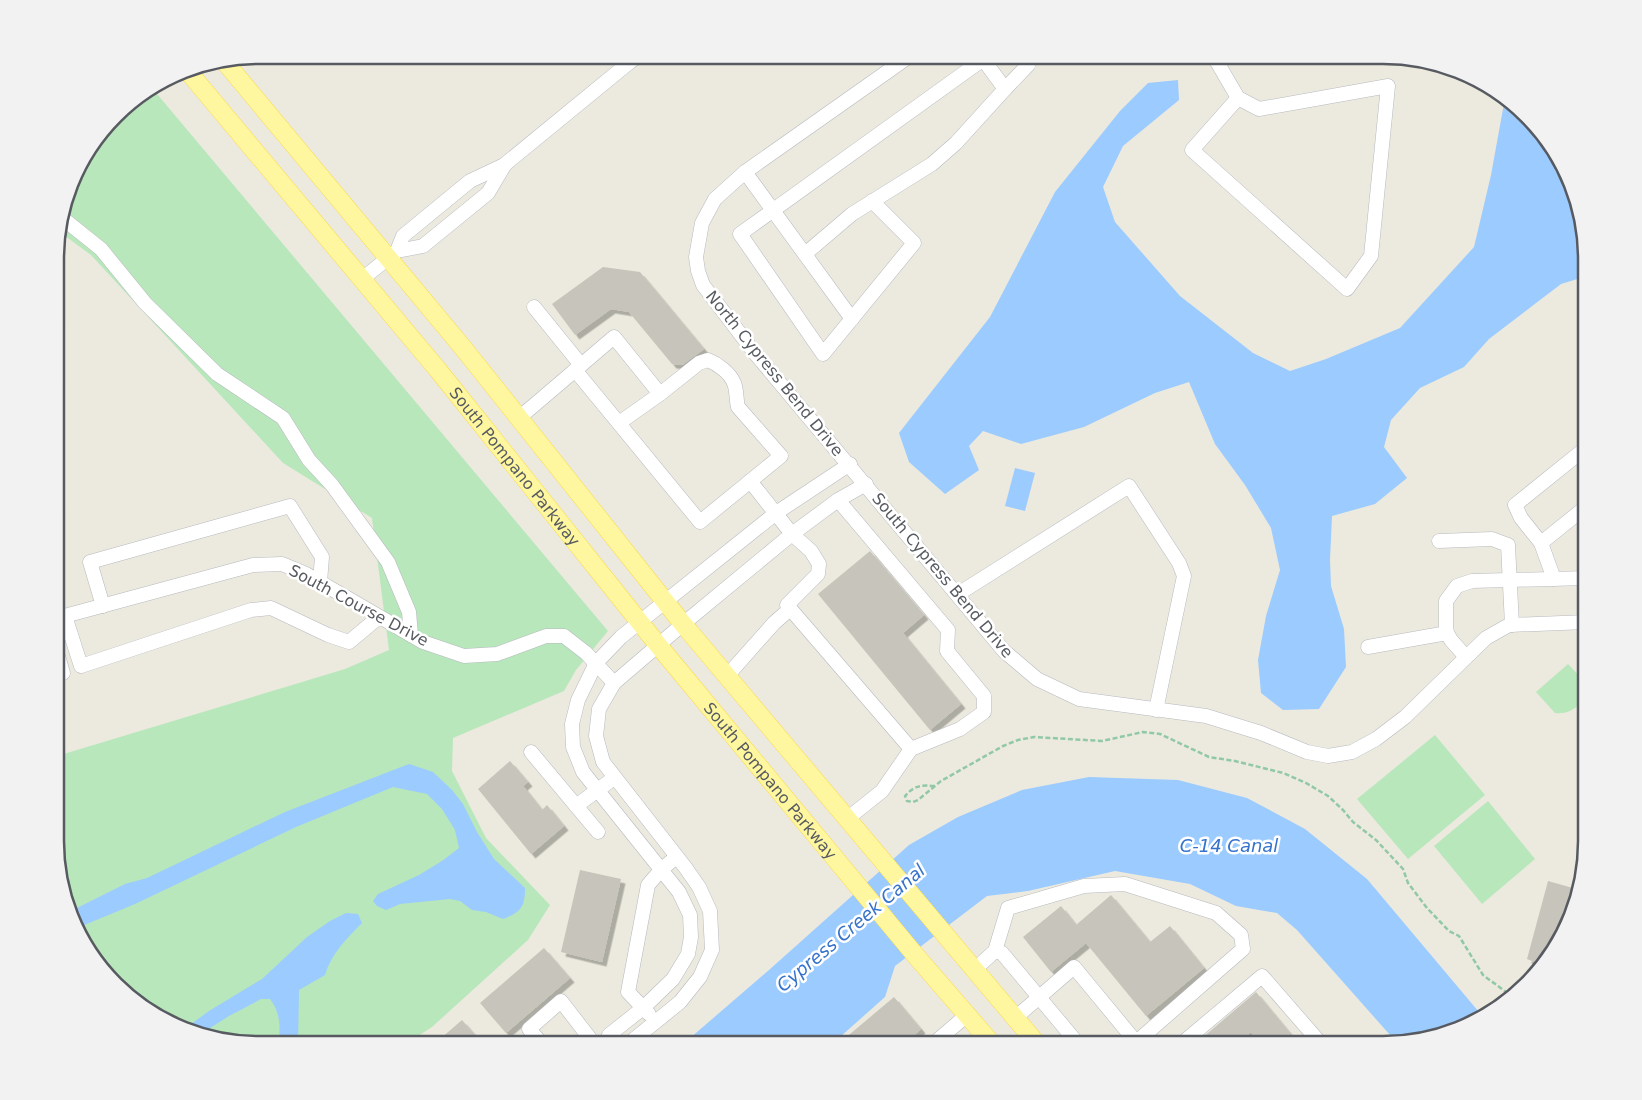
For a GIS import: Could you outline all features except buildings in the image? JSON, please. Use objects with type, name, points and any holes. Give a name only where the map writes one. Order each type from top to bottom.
[{"type":"main road","name":"South Pompano Parkway","points":[[228,66],[393,255],[519,418],[683,624],[1030,1036]]},
{"type":"main road","name":"South Pompano Parkway","points":[[192,76],[438,370],[658,645],[916,956],[985,1036]]},
{"type":"street","points":[[393,255],[403,236],[470,182],[504,165],[627,64]]},
{"type":"street","name":"North Cypress Bend Drive","points":[[866,484],[754,352],[703,285],[698,272],[696,257],[702,223],[715,199],[746,172],[898,64]]},
{"type":"street","points":[[872,201],[914,243],[823,354],[740,234],[973,64]]},
{"type":"street","points":[[989,64],[1005,89]]},
{"type":"street","points":[[805,254],[852,214],[932,164],[950,148],[1027,64]]},
{"type":"street","points":[[1218,64],[1238,98],[1258,109],[1388,86],[1371,256],[1347,289],[1192,150],[1238,98]]},
{"type":"street","points":[[362,279],[393,255],[423,246],[488,193],[504,165]]},
{"type":"street","points":[[746,172],[852,318]]},
{"type":"street","points":[[67,221],[101,249],[145,303],[217,374],[282,418],[310,460],[332,485],[388,562],[409,612],[411,635]]},
{"type":"street","points":[[534,307],[619,423],[700,522],[781,456],[738,407],[735,397],[735,385],[732,378],[716,363],[708,360],[699,363],[619,423]]},
{"type":"street","points":[[519,418],[614,337],[660,394]]},
{"type":"street","points":[[1554,579],[1542,544],[1521,518],[1516,505],[1578,453]]},
{"type":"street","name":"North Cypress Bend Drive","points":[[609,1036],[643,1008],[673,979],[688,954],[691,937],[690,915],[679,892],[584,772],[573,747],[572,724],[578,700],[596,663],[621,637],[776,513],[850,464]]},
{"type":"street","points":[[750,481],[792,534],[811,551],[819,564],[818,574],[787,605],[911,749]]},
{"type":"street","points":[[638,1036],[680,1002],[700,977],[712,950],[710,911],[699,887],[603,762],[596,736],[599,709],[614,683],[658,645],[792,534],[838,500],[866,484]]},
{"type":"street","name":"South Cypress Bend Drive","points":[[866,484],[1004,650],[1037,679],[1079,699],[1206,716],[1261,733],[1307,752],[1328,756],[1352,752],[1376,739],[1405,717],[1486,638],[1509,625],[1578,622]]},
{"type":"street","points":[[958,594],[1130,486],[1179,563],[1184,576],[1156,710]]},
{"type":"street","points":[[838,500],[948,630],[947,651],[984,696],[984,712],[960,729],[911,749],[882,791],[846,819]]},
{"type":"street","points":[[103,606],[90,562],[290,506],[322,557],[320,582]]},
{"type":"street","points":[[1542,544],[1578,514]]},
{"type":"street","points":[[1439,541],[1492,539],[1508,546],[1512,625]]},
{"type":"street","name":"South Course Drive","points":[[64,616],[253,565],[282,564],[306,574],[423,642],[464,656],[498,654],[546,636],[564,636],[586,653],[614,683]]},
{"type":"street","points":[[1466,657],[1447,634],[1446,601],[1457,586],[1472,581],[1578,578]]},
{"type":"street","points":[[64,624],[81,666],[251,610],[271,608],[328,635],[349,642],[379,617]]},
{"type":"street","points":[[727,676],[774,623],[790,609]]},
{"type":"street","points":[[1368,647],[1447,634]]},
{"type":"street","points":[[531,752],[598,832]]},
{"type":"street","points":[[576,806],[614,778]]},
{"type":"street","points":[[656,1022],[628,992],[648,885],[676,856]]},
{"type":"street","points":[[974,970],[995,951],[1008,908],[1084,886],[1125,884],[1216,912],[1241,935],[1243,949],[1143,1036]]},
{"type":"street","points":[[995,951],[1002,954],[1072,1036]]},
{"type":"street","points":[[1014,1018],[1074,967],[1129,1036]]},
{"type":"street","points":[[1191,1036],[1262,976],[1314,1036]]},
{"type":"street","points":[[535,1036],[529,1029],[561,1001],[588,1036]]},
{"type":"street","points":[[942,1036],[967,1015]]},
{"type":"path","points":[[935,786],[912,788],[905,796],[907,801],[913,802],[963,768],[1018,740],[1034,737],[1102,741],[1144,732],[1160,734],[1209,757],[1235,761],[1282,773],[1306,783],[1328,796],[1353,822],[1376,840],[1403,869],[1408,883],[1427,908],[1449,930],[1459,936],[1483,975],[1507,992]]},
{"type":"green space","points":[[156,93],[608,631],[576,670],[564,691],[453,738],[452,771],[486,838],[550,905],[528,940],[432,1027],[418,1036],[246,1036],[208,1030],[172,1016],[130,988],[104,960],[84,928],[70,892],[65,867],[64,754],[345,669],[389,650],[372,518],[283,463],[91,255],[65,236],[74,196],[84,172],[104,140],[130,112]]},
{"type":"green space","points":[[1568,664],[1578,675],[1578,706],[1568,712],[1555,713],[1536,692]]},
{"type":"green space","points":[[1435,735],[1485,795],[1408,859],[1357,799]]},
{"type":"green space","points":[[1488,801],[1535,859],[1482,904],[1434,846]]},
{"type":"water","points":[[1178,80],[1179,100],[1123,146],[1103,187],[1115,222],[1180,296],[1253,353],[1290,371],[1326,359],[1400,328],[1474,247],[1491,175],[1504,105],[1530,130],[1545,150],[1558,172],[1572,208],[1577,233],[1578,279],[1561,284],[1489,339],[1464,367],[1420,388],[1391,420],[1384,447],[1407,478],[1375,504],[1332,516],[1331,586],[1344,629],[1346,667],[1319,709],[1283,710],[1261,693],[1258,660],[1266,616],[1280,570],[1271,528],[1245,485],[1215,444],[1189,382],[1155,393],[1084,427],[1021,444],[983,431],[969,446],[979,470],[945,494],[909,462],[899,433],[990,317],[1055,192],[1120,111],[1148,83]]},
{"type":"water","points":[[1015,468],[1035,473],[1025,511],[1005,506]]},
{"type":"water","points":[[409,764],[433,772],[452,790],[463,804],[477,832],[494,859],[525,888],[523,904],[514,914],[503,919],[486,912],[472,910],[460,901],[450,899],[400,904],[386,910],[377,906],[373,901],[378,894],[419,875],[459,848],[455,830],[442,809],[427,794],[393,787],[296,827],[135,904],[83,926],[76,909],[125,884],[147,878],[285,812]]},
{"type":"water","name":"C-14 Canal","points":[[1089,777],[1178,780],[1247,798],[1305,829],[1367,879],[1478,1011],[1434,1030],[1409,1035],[1391,1036],[1297,930],[1277,913],[1236,906],[1190,884],[1115,871],[1028,891],[987,896],[895,966],[885,997],[841,1036],[692,1036],[909,845],[958,817],[1022,790]]},
{"type":"water","points":[[346,913],[358,914],[362,923],[335,953],[325,975],[299,990],[298,1036],[279,1036],[278,1015],[270,999],[261,999],[207,1030],[191,1024],[262,979],[307,937],[330,921]]},
{"type":"water label","name":"Cypress Creek Canal","points":[[851,928]]}]
